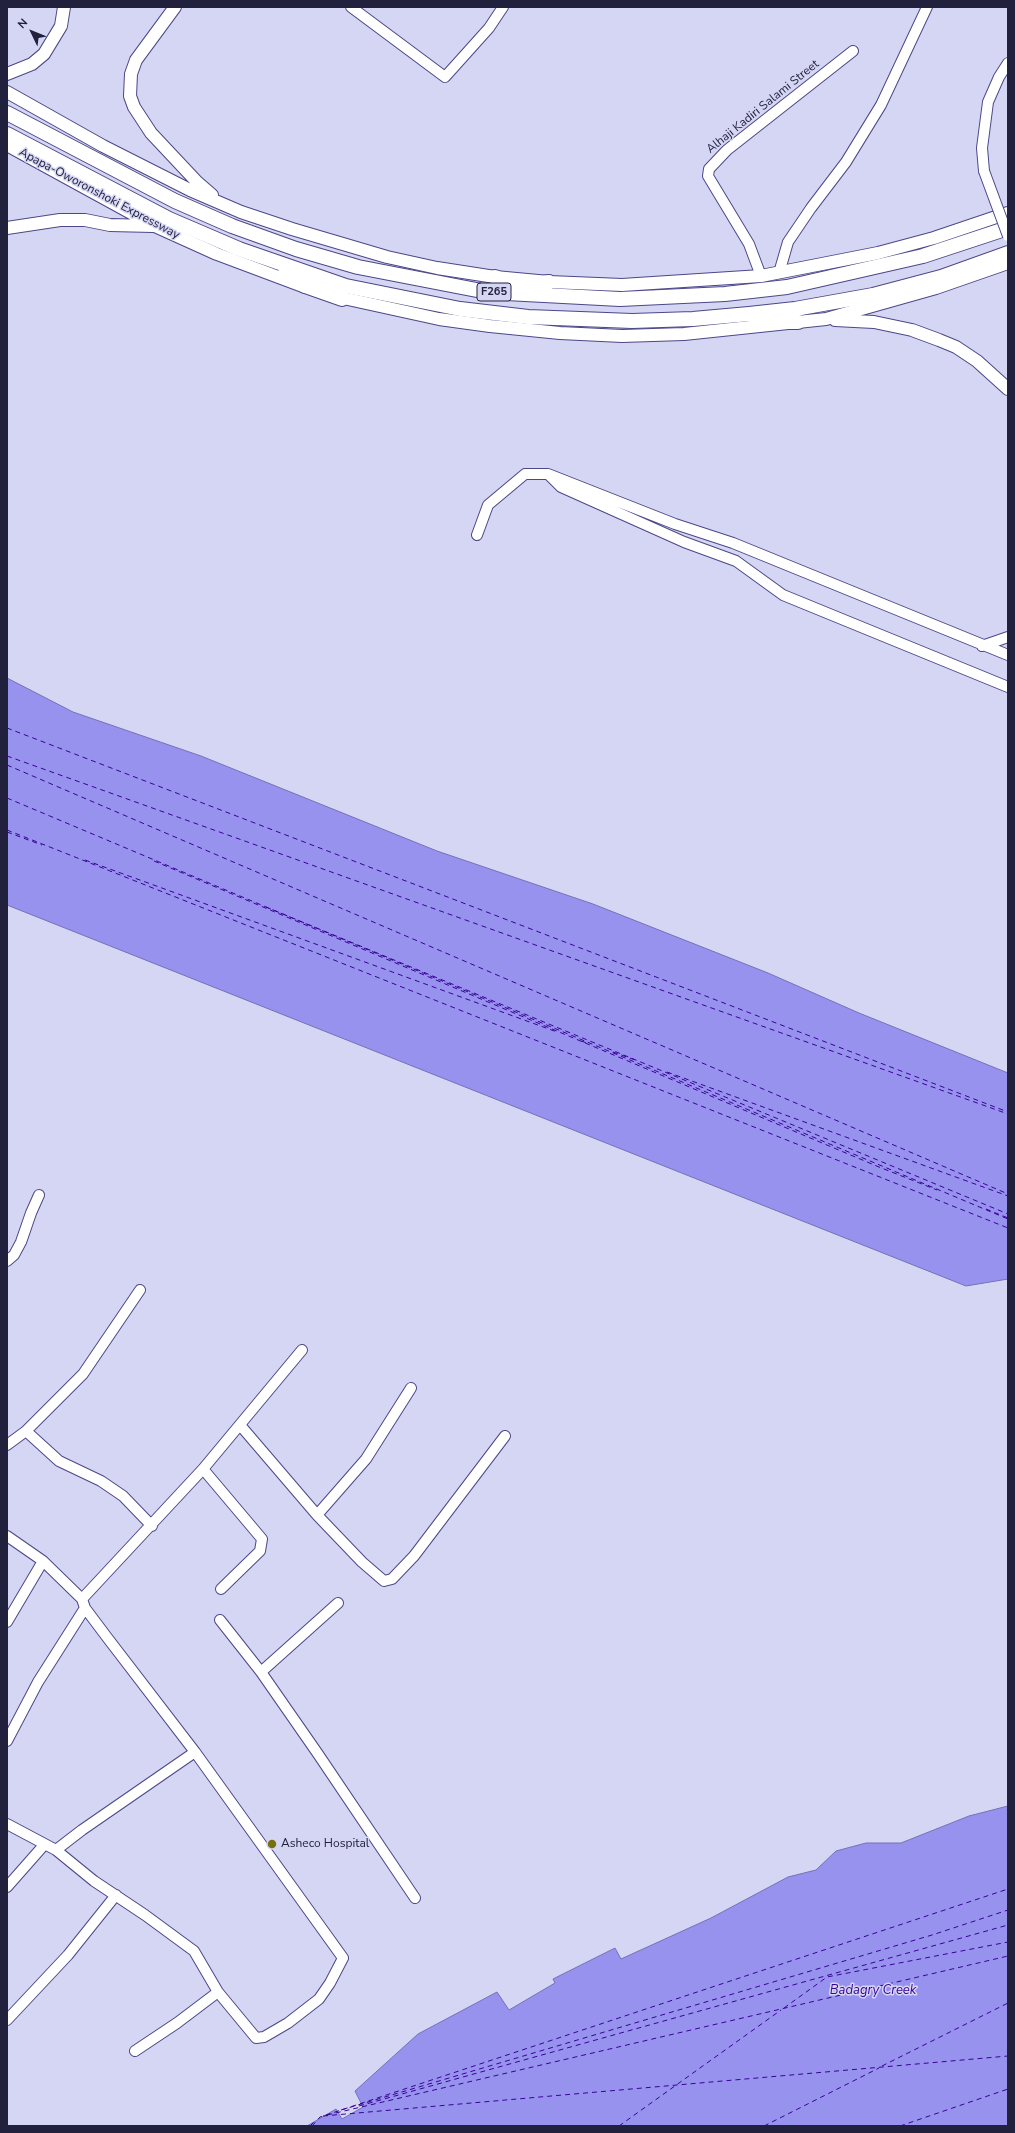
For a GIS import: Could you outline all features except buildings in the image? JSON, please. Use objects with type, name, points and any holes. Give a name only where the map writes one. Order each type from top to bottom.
[{"type":"highway","name":"F265","points":[[7,113],[175,201],[232,226],[296,249],[358,267],[487,292],[620,299],[682,297],[787,287],[923,256],[1008,228]]},
{"type":"highway","name":"Apapa-Oworonshoki Expressway","points":[[7,134],[169,219],[205,236],[281,265],[344,292],[460,309],[535,317],[632,321],[693,319],[751,320],[797,316],[926,281],[1008,253]]},
{"type":"highway","points":[[281,265],[305,286]]},
{"type":"highway","points":[[495,277],[518,288],[542,296]]},
{"type":"highway","points":[[284,280],[305,286],[344,292]]},
{"type":"highway","points":[[487,292],[549,282]]},
{"type":"highway","points":[[751,320],[769,322],[797,316]]},
{"type":"main road","points":[[7,74],[32,64],[44,54],[61,26],[64,7]]},
{"type":"main road","points":[[175,7],[136,60],[131,74],[130,96],[134,107],[151,133],[197,182],[223,205]]},
{"type":"main road","points":[[7,92],[103,146],[223,205],[292,230],[387,256],[437,268],[495,277],[549,282],[622,285],[761,276],[878,253],[934,238],[1008,213]]},
{"type":"main road","name":"Apapa-Oworonshoki Expressway","points":[[7,145],[155,226],[284,280],[344,292]]},
{"type":"main road","points":[[7,228],[60,220],[85,220],[110,225],[155,226]]},
{"type":"main road","name":"Apapa-Oworonshoki Expressway","points":[[797,316],[826,319],[936,288],[1008,262]]},
{"type":"main road","points":[[826,319],[874,322],[912,330],[939,340],[956,347],[977,361],[1008,389]]},
{"type":"street","points":[[351,7],[445,78],[489,28],[503,7]]},
{"type":"street","points":[[779,273],[788,242],[811,208],[846,162],[881,106],[926,7]]},
{"type":"street","name":"Alhaji Kadiri Salami Street","points":[[761,276],[748,244],[708,176],[709,169],[727,150],[853,51]]},
{"type":"street","points":[[1008,63],[999,77],[988,102],[982,148],[984,171],[1008,236]]},
{"type":"street","points":[[477,535],[488,505],[526,474],[548,474],[676,524],[733,543],[982,646],[1008,655]]},
{"type":"street","points":[[548,474],[561,487],[684,542],[736,561],[783,595],[1008,687]]},
{"type":"street","points":[[982,646],[1008,638]]},
{"type":"street","points":[[7,1261],[14,1255],[21,1242],[39,1195]]},
{"type":"street","points":[[8,1441],[26,1431],[83,1374],[140,1290]]},
{"type":"street","points":[[7,1741],[38,1682],[84,1603],[203,1469],[302,1350]]},
{"type":"street","points":[[317,1515],[366,1459],[411,1388]]},
{"type":"street","points":[[240,1425],[317,1515],[362,1562],[384,1581],[392,1579],[414,1556],[505,1436]]},
{"type":"street","points":[[26,1431],[59,1461],[101,1481],[123,1496],[152,1526]]},
{"type":"street","points":[[203,1469],[262,1539],[260,1551],[221,1589]]},
{"type":"street","points":[[7,1536],[44,1561],[84,1603],[195,1752],[343,1958],[330,1983],[319,1999],[288,2023],[264,2037],[256,2038],[218,1992],[194,1951],[94,1881],[56,1850],[44,1845],[7,1824]]},
{"type":"street","points":[[7,1622],[44,1561]]},
{"type":"street","points":[[261,1672],[338,1602]]},
{"type":"street","points":[[220,1620],[261,1672],[415,1898]]},
{"type":"street","points":[[56,1850],[82,1830],[195,1752]]},
{"type":"street","points":[[7,1887],[44,1845]]},
{"type":"street","points":[[7,2020],[68,1955],[116,1895]]},
{"type":"street","points":[[135,2051],[177,2023],[218,1992]]},
{"type":"water","points":[[7,678],[73,712],[201,756],[437,851],[593,904],[768,973],[859,1013],[1008,1073],[1008,1279],[966,1286],[7,905]]},
{"type":"water","name":"Badagry Creek","points":[[1008,1806],[1008,2126],[307,2126],[336,2109],[342,2119],[363,2107],[355,2091],[418,2034],[497,1992],[509,2010],[555,1983],[553,1979],[615,1948],[621,1959],[711,1918],[788,1877],[816,1870],[836,1851],[866,1843],[901,1843],[969,1816]]},
{"type":"ferry route","points":[[7,728],[1008,1112]]},
{"type":"ferry route","points":[[7,756],[1008,1114]]},
{"type":"ferry route","points":[[7,765],[1008,1194]]},
{"type":"ferry route","points":[[7,798],[1008,1219]]},
{"type":"ferry route","points":[[7,830],[1008,1228]]},
{"type":"ferry route","points":[[7,832],[42,845]]},
{"type":"ferry route","points":[[85,860],[557,1032]]},
{"type":"ferry route","points":[[154,861],[879,1167],[937,1190]]},
{"type":"ferry route","points":[[266,907],[1008,1214]]},
{"type":"ferry route","points":[[581,1041],[587,1043]]},
{"type":"ferry route","points":[[613,1052],[638,1061]]},
{"type":"ferry route","points":[[667,1072],[1008,1196]]},
{"type":"ferry route","points":[[986,1209],[1008,1218]]},
{"type":"ferry route","points":[[312,2126],[320,2117],[1008,1889]]},
{"type":"ferry route","points":[[341,2110],[932,1935],[1008,1910]]},
{"type":"ferry route","points":[[359,2106],[1008,1925]]},
{"type":"ferry route","points":[[784,2008],[827,1977],[1008,1942]]},
{"type":"ferry route","points":[[327,2115],[1008,1956]]},
{"type":"ferry route","points":[[882,2066],[1008,2003]]},
{"type":"ferry route","points":[[619,2126],[781,2010]]},
{"type":"ferry route","points":[[323,2116],[1008,2056]]},
{"type":"ferry route","points":[[764,2126],[879,2068]]},
{"type":"ferry route","points":[[900,2126],[1008,2089]]},
{"type":"ferry route","points":[[310,2126],[314,2122]]},
{"type":"place","name":"Asheco Hospital","points":[[272,1844]]}]
